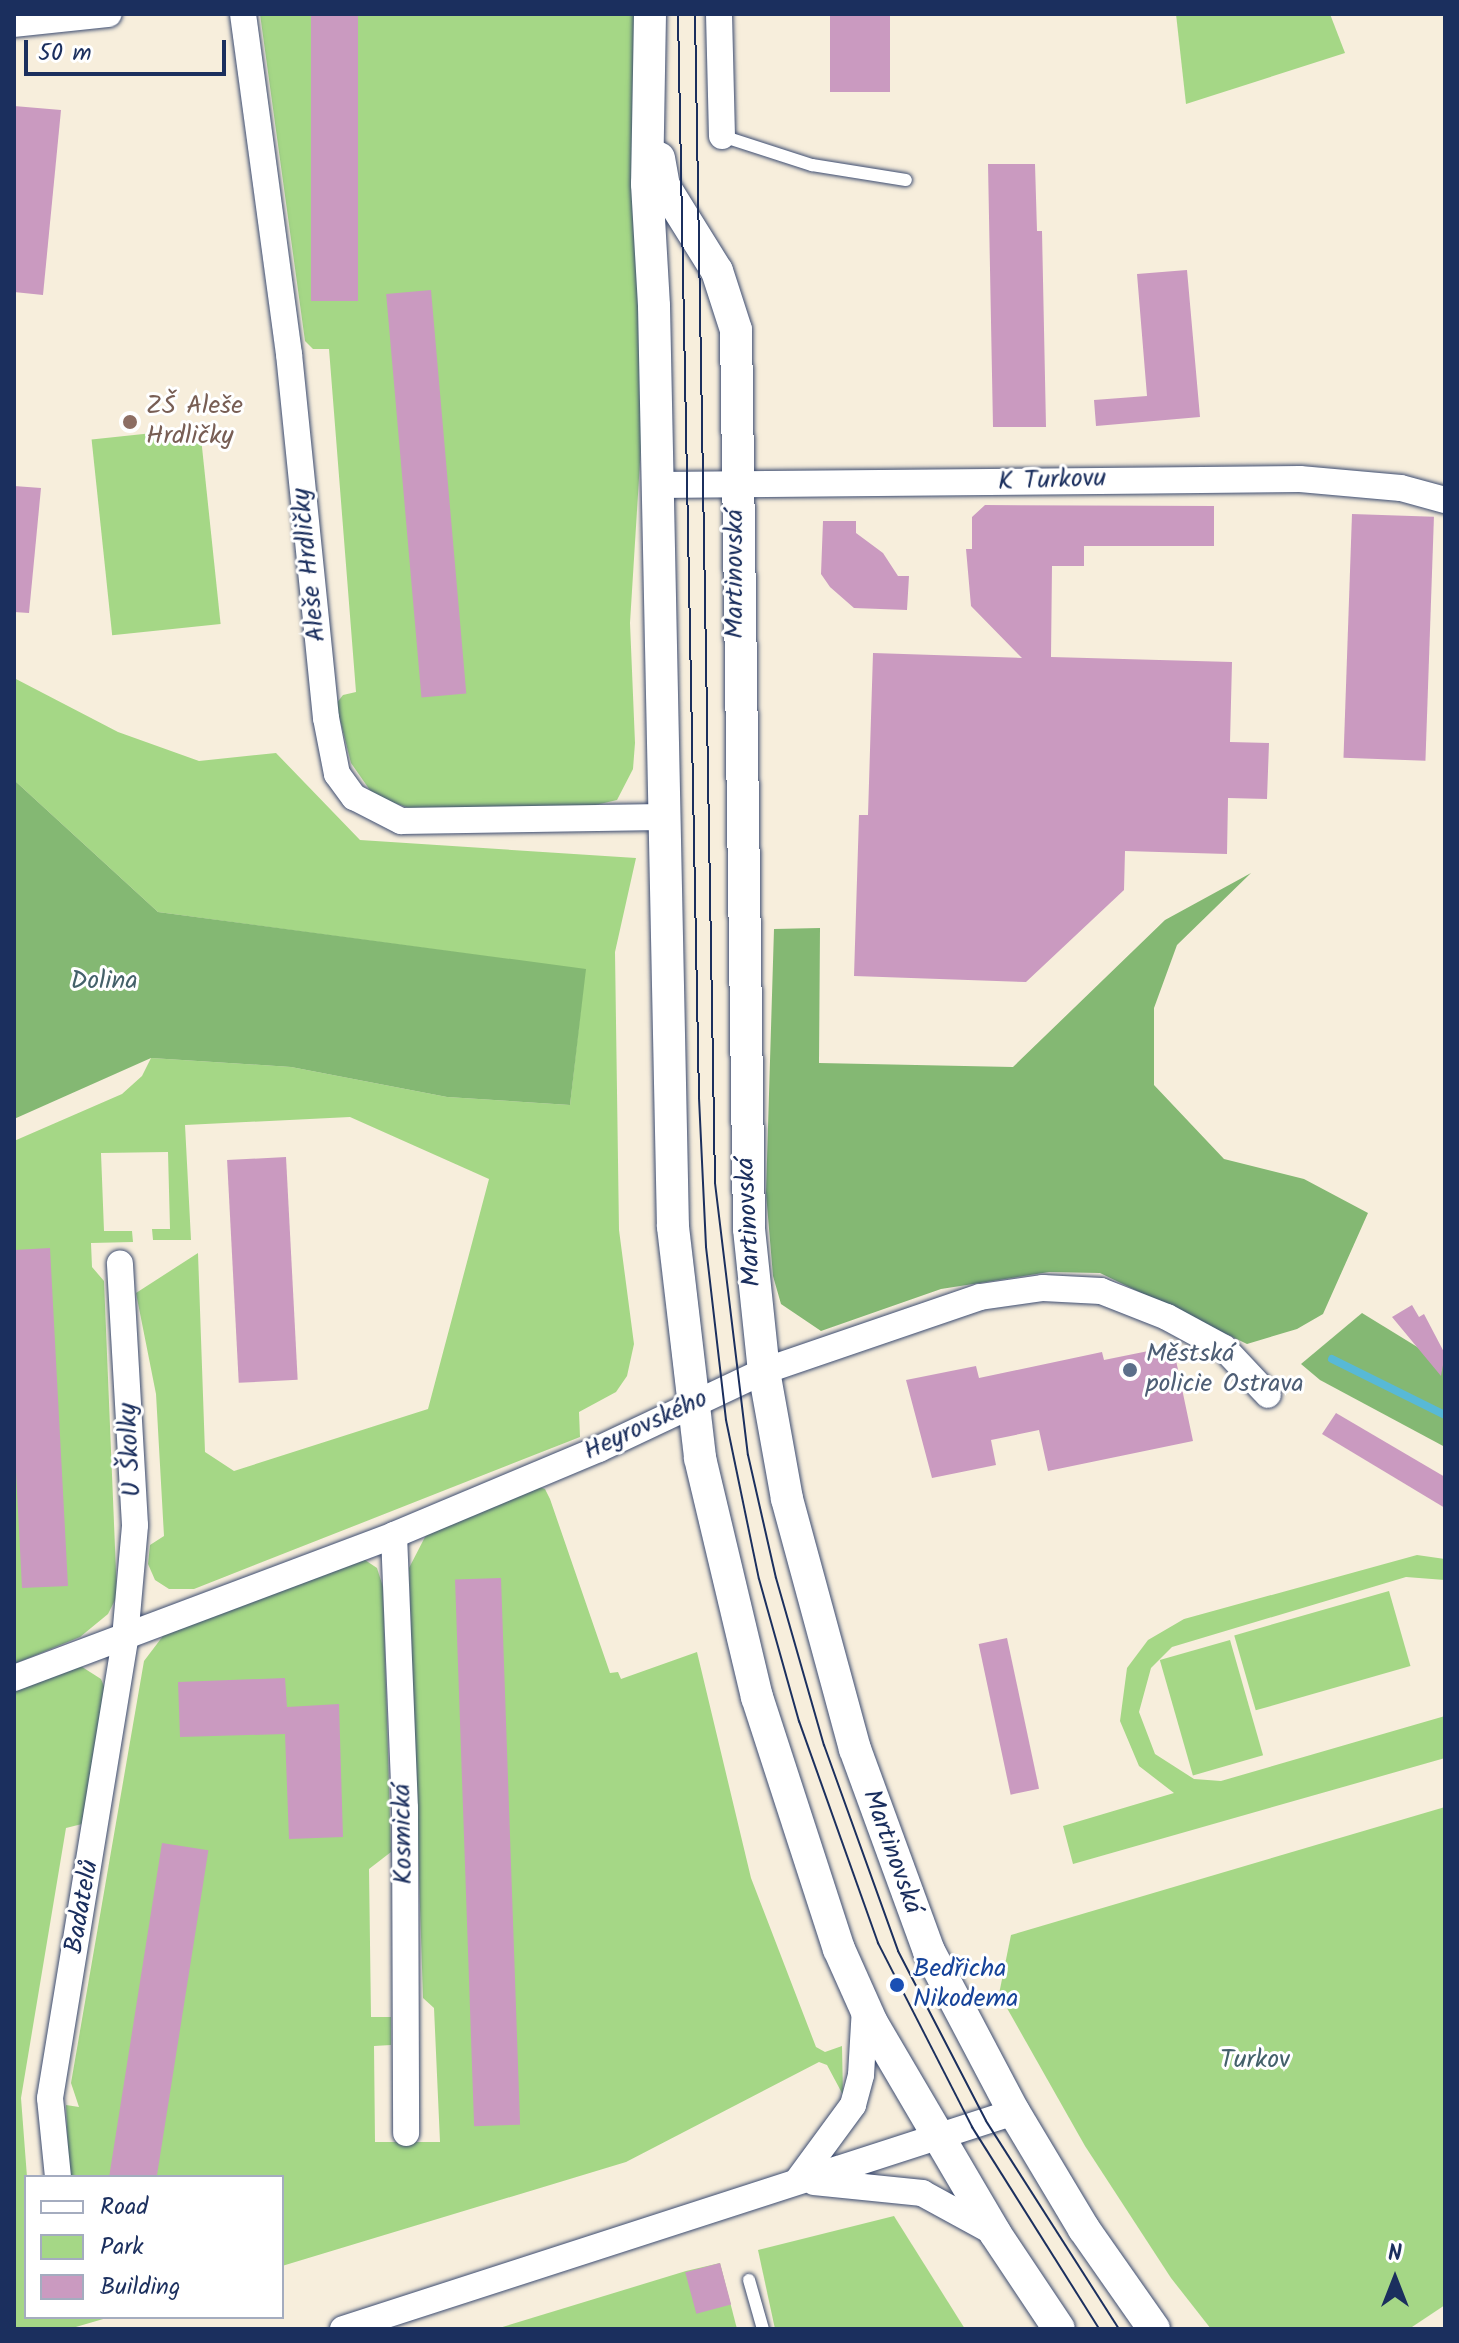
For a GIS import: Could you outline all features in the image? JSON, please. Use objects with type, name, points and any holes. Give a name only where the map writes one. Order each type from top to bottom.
[{"type":"street","points":[[14,24],[108,14]]},
{"type":"street","name":"Aleše Hrdličky","points":[[243,14],[289,354],[326,718],[337,774],[354,797],[401,821],[663,817]]},
{"type":"street","name":"Martinovská","points":[[650,14],[647,184],[657,485],[673,1227],[692,1405],[718,1545],[780,1780],[820,1902],[865,2007],[995,2233],[1059,2329]]},
{"type":"street","points":[[719,14],[722,136]]},
{"type":"street","name":"Martinovská","points":[[650,48],[664,186],[713,262],[733,315],[746,1153],[764,1371],[805,1574],[872,1800],[929,1951],[1014,2112],[1084,2229],[1154,2329]]},
{"type":"street","name":"K Turkovu","points":[[657,485],[1300,479],[1401,488],[1445,500]]},
{"type":"street","name":"U Školky","points":[[120,1263],[135,1525],[125,1638]]},
{"type":"street","name":"Heyrovského","points":[[14,1678],[394,1535],[561,1465],[764,1371],[980,1297],[1043,1288],[1101,1291],[1167,1317],[1224,1348],[1268,1395]]},
{"type":"street","name":"Kosmická","points":[[394,1535],[405,1808],[406,2133]]},
{"type":"street","name":"Badatelů","points":[[58,2175],[50,2098],[125,1638]]},
{"type":"street","points":[[798,2180],[853,2105],[865,2007]]},
{"type":"street","points":[[343,2329],[1014,2112]]},
{"type":"street","points":[[798,2180],[922,2193],[995,2233]]},
{"type":"lane","points":[[722,136],[812,165],[906,180]]},
{"type":"lane","points":[[749,2280],[763,2329]]},
{"type":"green space","points":[[260,14],[634,14],[642,430],[630,623],[635,743],[633,769],[617,800],[587,807],[409,808],[374,796],[351,763],[336,704],[343,695],[356,692],[329,349],[313,349],[305,341]]},
{"type":"green space","points":[[1176,14],[1330,14],[1345,53],[1186,104]]},
{"type":"green space","points":[[200,428],[221,624],[112,635],[92,439]]},
{"type":"green space","points":[[14,678],[118,732],[199,761],[276,753],[360,840],[636,858],[615,952],[619,1230],[634,1344],[627,1376],[616,1392],[579,1412],[580,1437],[194,1589],[169,1589],[155,1580],[148,1564],[150,1545],[164,1536],[156,1394],[136,1293],[198,1253],[205,1452],[234,1471],[428,1409],[489,1179],[350,1117],[185,1125],[191,1240],[153,1240],[152,1229],[170,1229],[168,1152],[101,1153],[104,1231],[132,1231],[133,1242],[91,1243],[92,1267],[104,1281],[117,1596],[108,1614],[80,1637],[14,1664],[14,1141],[122,1094],[142,1076],[151,1058],[291,1067],[447,1097],[570,1105],[585,970],[158,912],[14,780]]},
{"type":"green space","name":"Dolina","points":[[14,780],[158,912],[586,969],[570,1105],[447,1097],[291,1067],[151,1058],[14,1119]]},
{"type":"green space","points":[[1251,873],[1177,945],[1154,1008],[1154,1085],[1224,1159],[1304,1179],[1368,1213],[1323,1314],[1297,1329],[1247,1344],[1100,1273],[1049,1272],[941,1289],[821,1331],[781,1304],[773,1276],[766,1193],[774,929],[820,928],[819,1063],[1013,1067],[1165,920]]},
{"type":"green space","points":[[1362,1313],[1445,1364],[1445,1447],[1320,1380],[1301,1364]]},
{"type":"green space","points":[[531,1484],[545,1489],[610,1673],[618,1672],[621,1679],[697,1652],[751,1878],[816,2047],[825,2052],[842,2046],[843,2095],[827,2065],[819,2062],[626,2162],[284,2265],[284,2175],[69,2175],[66,2105],[79,2107],[71,2083],[144,1661],[166,1632],[359,1556],[377,1568],[383,1587],[391,1852],[369,1869],[371,2017],[391,2017],[391,2045],[374,2046],[375,2142],[440,2142],[434,2008],[423,1998],[409,1568],[425,1537],[447,1517]]},
{"type":"green space","points":[[1417,1555],[1445,1559],[1445,1580],[1406,1577],[1172,1647],[1151,1668],[1139,1712],[1155,1754],[1194,1779],[1221,1781],[1445,1716],[1445,1758],[1073,1864],[1063,1826],[1174,1793],[1139,1766],[1120,1721],[1127,1668],[1148,1640],[1184,1619]]},
{"type":"green space","points":[[1389,1591],[1410,1666],[1256,1710],[1234,1635]]},
{"type":"green space","points":[[1230,1640],[1263,1755],[1193,1775],[1160,1660]]},
{"type":"green space","points":[[79,1665],[101,1679],[110,1701],[82,1824],[66,1828],[21,2098],[27,2175],[24,2175],[24,2319],[103,2319],[69,2329],[14,2329],[14,1692]]},
{"type":"green space","name":"Turkov","points":[[1445,1807],[1445,2305],[1409,2329],[1211,2329],[1171,2278],[1085,2146],[999,1994],[1011,1935]]},
{"type":"green space","points":[[894,2216],[965,2329],[775,2329],[758,2250]]},
{"type":"green space","points":[[720,2263],[737,2329],[496,2329],[686,2271]]},
{"type":"building","points":[[311,14],[358,14],[358,301],[311,301]]},
{"type":"building","points":[[830,14],[890,14],[890,92],[830,92]]},
{"type":"building","points":[[14,106],[61,110],[43,295],[14,292]]},
{"type":"building","points":[[988,164],[1035,164],[1037,231],[1042,231],[1046,427],[993,427]]},
{"type":"building","points":[[1187,270],[1200,417],[1096,426],[1094,400],[1147,396],[1137,274]]},
{"type":"building","points":[[431,290],[466,693],[421,697],[386,294]]},
{"type":"building","points":[[14,486],[41,488],[29,613],[14,612]]},
{"type":"building","points":[[985,505],[1214,506],[1214,546],[1084,546],[1084,566],[1052,566],[1051,657],[1232,662],[1230,742],[1269,743],[1267,799],[1228,798],[1227,854],[1125,851],[1124,890],[1026,982],[854,976],[859,815],[868,815],[873,653],[1022,658],[971,606],[966,549],[972,549],[972,517]]},
{"type":"building","points":[[1352,514],[1434,517],[1425,761],[1343,758]]},
{"type":"building","points":[[823,521],[856,521],[856,533],[883,553],[898,576],[909,576],[907,610],[854,608],[830,587],[821,574]]},
{"type":"building","points":[[286,1157],[298,1380],[239,1383],[227,1160]]},
{"type":"building","points":[[50,1248],[68,1586],[22,1588],[14,1433],[14,1250]]},
{"type":"building","points":[[1412,1305],[1419,1317],[1424,1314],[1445,1354],[1441,1376],[1392,1317]]},
{"type":"building","points":[[1173,1346],[1193,1441],[1048,1471],[1039,1430],[991,1440],[996,1465],[932,1478],[906,1380],[976,1366],[979,1378],[1102,1352],[1104,1360]]},
{"type":"building","points":[[1336,1413],[1445,1477],[1445,1508],[1322,1434]]},
{"type":"building","points":[[501,1578],[520,2125],[474,2126],[455,1580]]},
{"type":"building","points":[[1007,1638],[1039,1789],[1011,1795],[979,1644]]},
{"type":"building","points":[[285,1678],[287,1707],[339,1704],[343,1837],[289,1839],[285,1734],[180,1737],[178,1682]]},
{"type":"building","points":[[162,1843],[208,1850],[157,2175],[109,2175]]},
{"type":"building","points":[[720,2263],[731,2305],[696,2314],[685,2272]]},
{"type":"waterway","points":[[1332,1359],[1445,1415]]},
{"type":"tram line","points":[[678,14],[699,1098],[706,1247],[726,1420],[759,1579],[799,1721],[878,1943],[972,2127],[1099,2329]]},
{"type":"tram line","points":[[695,14],[715,1183],[748,1455],[776,1578],[824,1745],[898,1951],[986,2121],[1119,2329]]},
{"type":"place","name":"ZŠ Aleše Hrdličky","points":[[130,422]]},
{"type":"place","name":"Městská policie Ostrava","points":[[1130,1370]]},
{"type":"place","name":"Bedřicha Nikodema","points":[[897,1985]]}]
